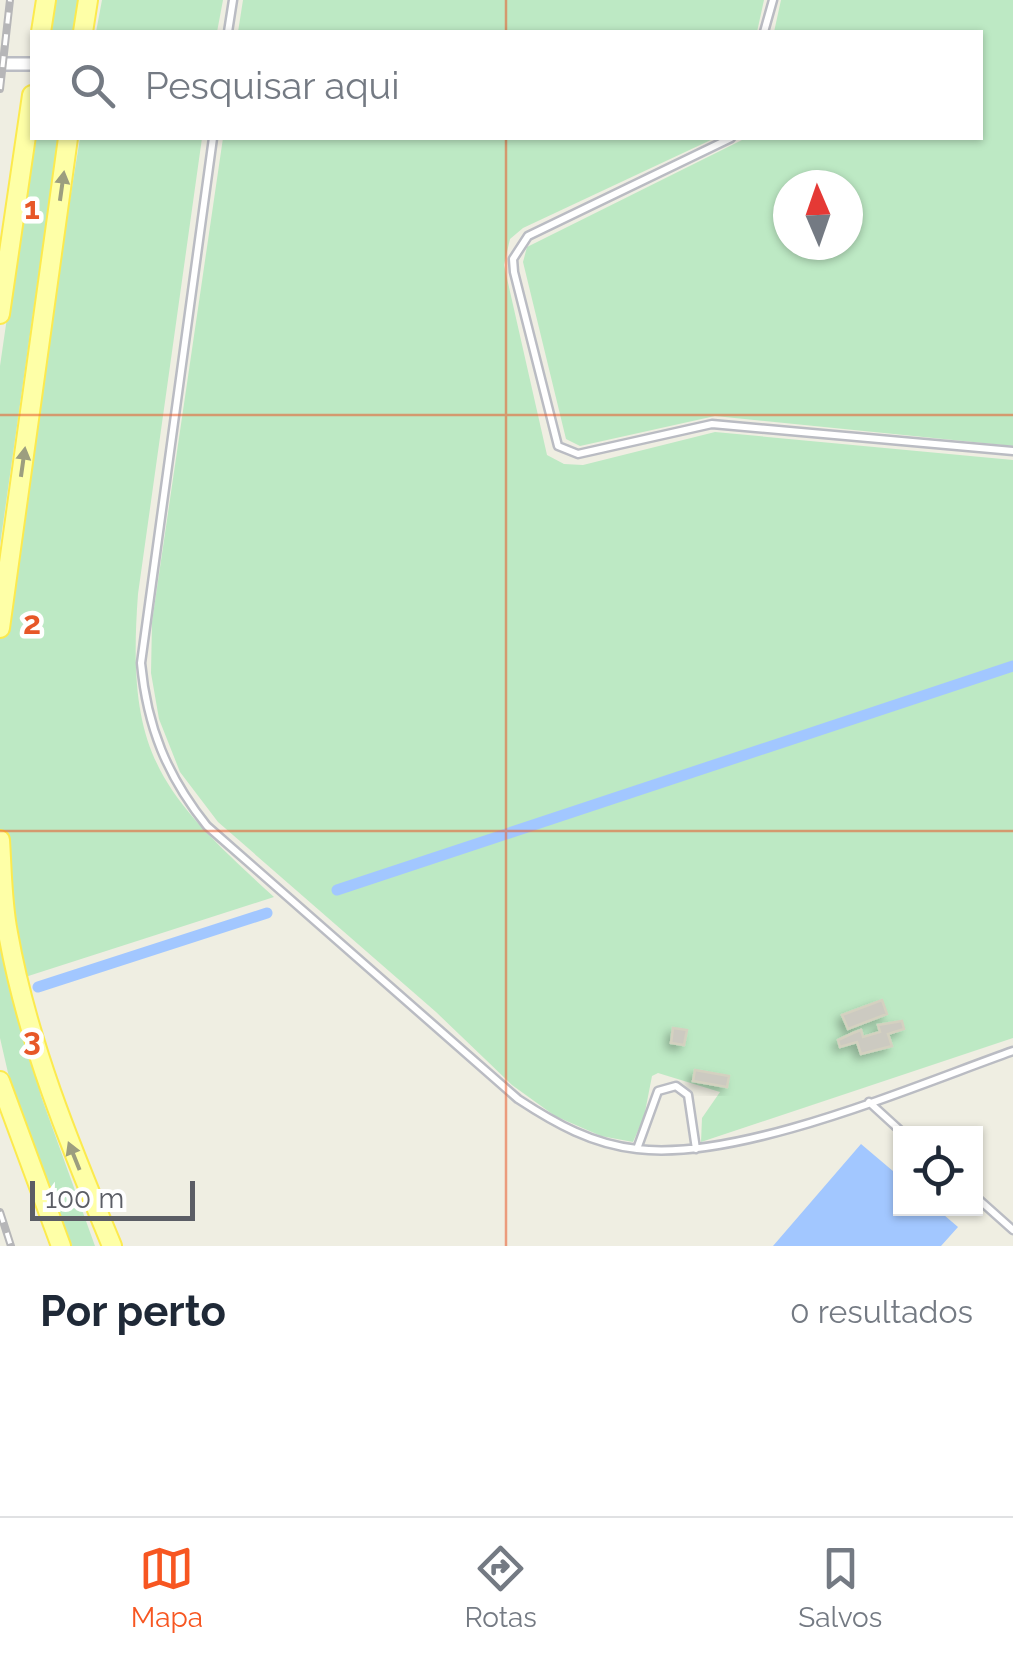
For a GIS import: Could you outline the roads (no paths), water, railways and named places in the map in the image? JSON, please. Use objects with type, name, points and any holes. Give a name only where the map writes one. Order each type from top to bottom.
[{"type":"main road","points":[[41,30],[46,0]]},
{"type":"main road","points":[[83,30],[88,0]]},
{"type":"main road","points":[[0,314],[30,109]]},
{"type":"main road","points":[[0,628],[68,140]]},
{"type":"main road","points":[[0,840],[7,930],[25,1007],[68,1140],[112,1246]]},
{"type":"main road","points":[[0,1081],[61,1246]]},
{"type":"street","points":[[0,64],[30,64]]},
{"type":"lane","points":[[228,30],[234,0]]},
{"type":"lane","points":[[765,30],[773,0]]},
{"type":"lane","points":[[213,140],[141,662],[145,704],[160,754],[183,796],[207,826],[518,1099],[577,1134],[637,1150],[696,1149],[754,1137],[869,1102],[1013,1052]]},
{"type":"lane","points":[[726,140],[528,236],[518,249],[514,272],[558,446],[578,454],[712,424],[1013,451]]},
{"type":"lane","points":[[637,1150],[658,1091],[676,1086],[688,1095],[696,1149]]},
{"type":"lane","points":[[869,1102],[895,1126]]},
{"type":"lane","points":[[983,1203],[1013,1230]]},
{"type":"water","points":[[861,1144],[893,1171],[893,1216],[945,1216],[958,1227],[941,1246],[773,1246]]},
{"type":"waterway","points":[[337,890],[1013,666]]},
{"type":"waterway","points":[[38,987],[267,913]]},
{"type":"railway","points":[[0,89],[10,0]]},
{"type":"railway","points":[[0,1212],[11,1246]]}]
